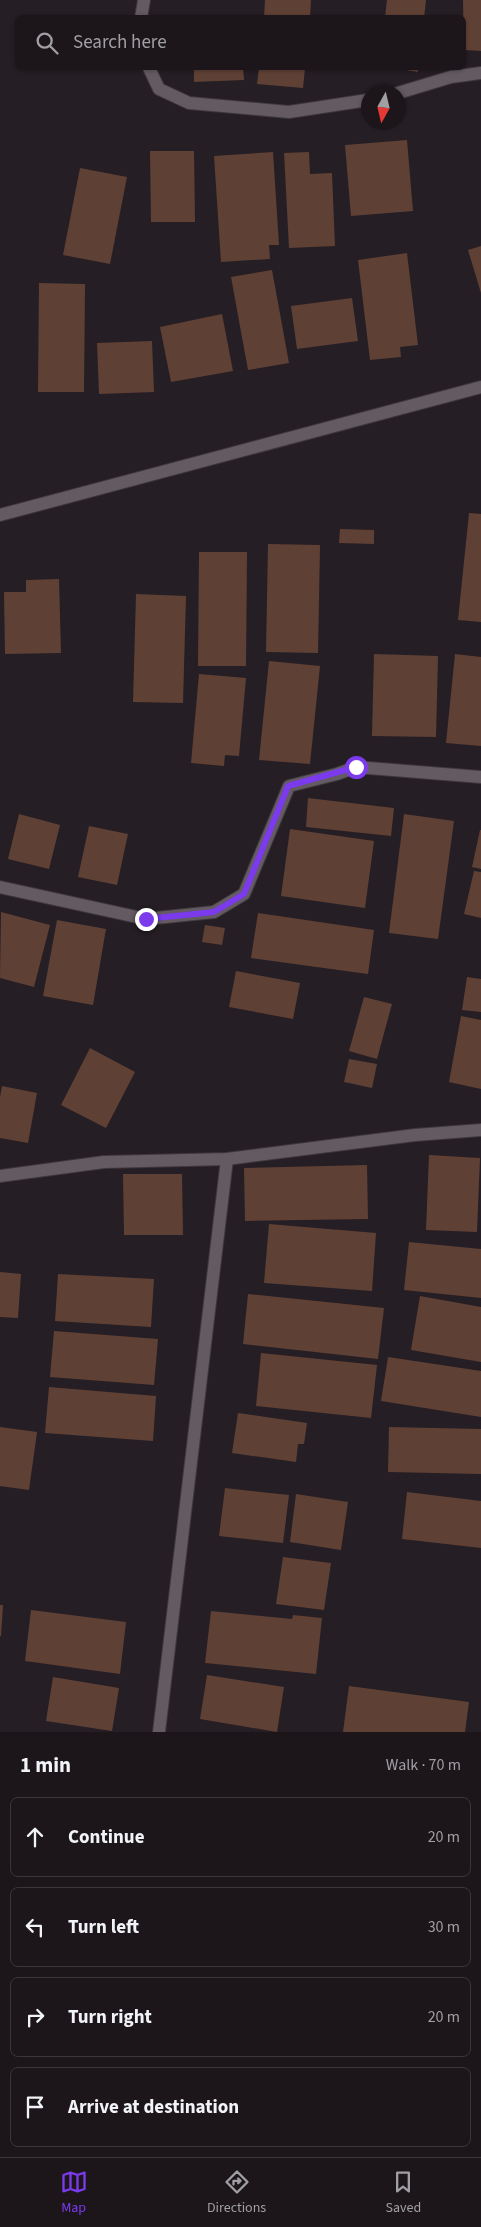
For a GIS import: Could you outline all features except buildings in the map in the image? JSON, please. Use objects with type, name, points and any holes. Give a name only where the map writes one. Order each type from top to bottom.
[{"type":"street","points":[[142,15],[144,0]]},
{"type":"street","points":[[149,70],[159,89],[189,103],[289,112],[361,101]]},
{"type":"street","points":[[406,91],[451,77],[481,73]]},
{"type":"street","points":[[0,514],[481,387]]},
{"type":"street","points":[[0,886],[146,919],[214,912],[244,894],[288,786],[356,767],[481,777]]},
{"type":"street","points":[[0,1176],[104,1162],[227,1159],[415,1135],[481,1130]]},
{"type":"street","points":[[159,1732],[227,1159]]},
{"type":"route","points":[[146,919],[214,912],[244,894],[288,786],[337,774],[356,767]]}]
